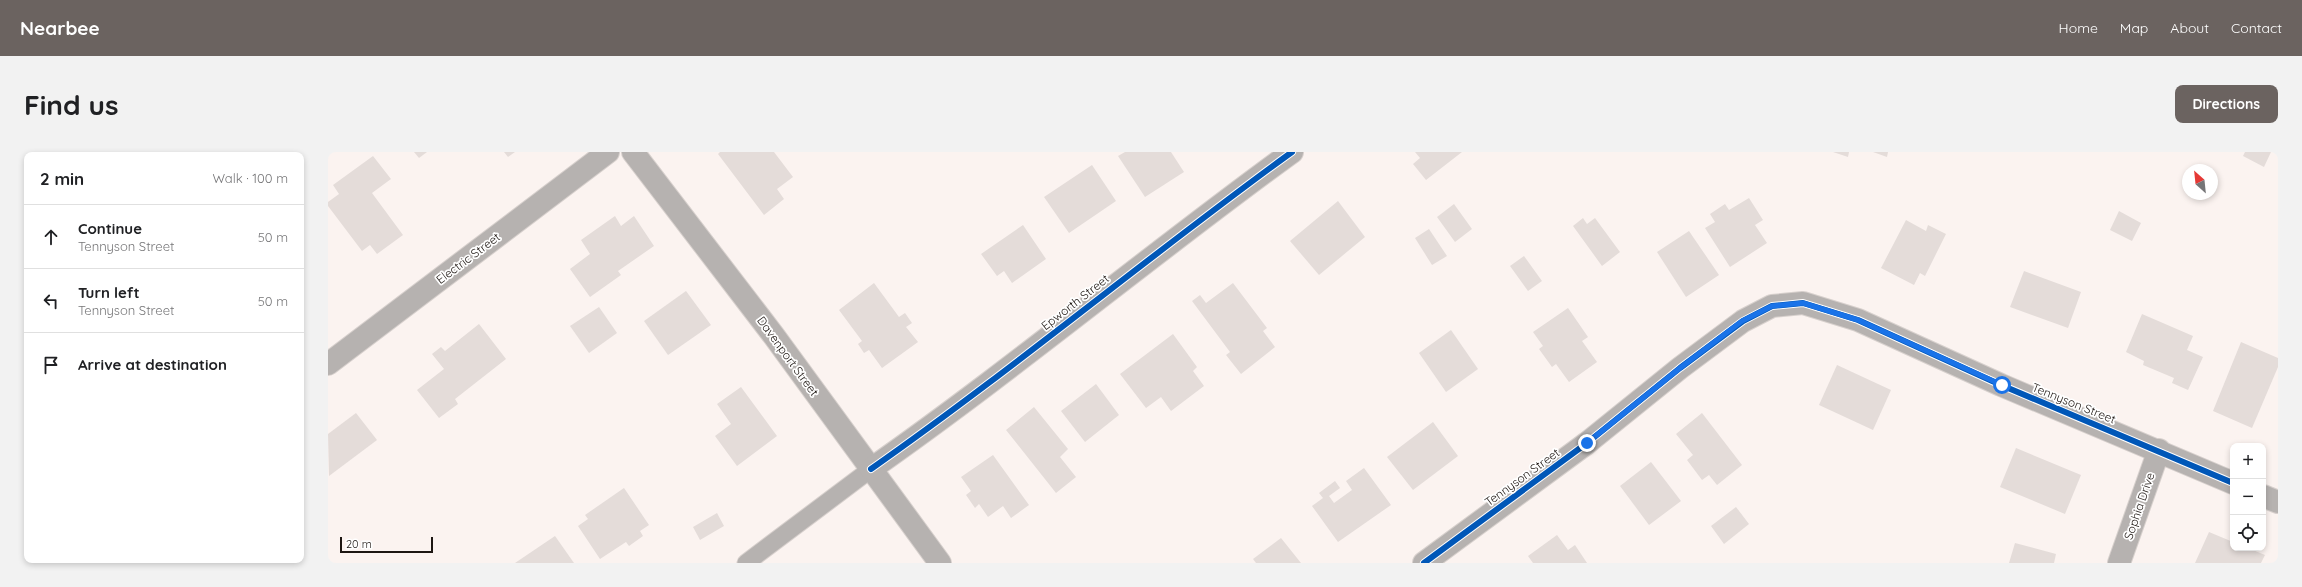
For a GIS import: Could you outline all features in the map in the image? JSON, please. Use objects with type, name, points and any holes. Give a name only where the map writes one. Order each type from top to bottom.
[{"type":"street","name":"Electric Street","points":[[328,364],[608,152]]},
{"type":"street","name":"Davenport Street","points":[[633,152],[774,336],[940,563]]},
{"type":"street","name":"Epworth Street","points":[[871,469],[963,404],[1109,290],[1292,152]]},
{"type":"street","name":"Tennyson Street","points":[[1424,563],[1587,443],[1680,368],[1742,321],[1772,306],[1803,303],[1858,320],[2002,385],[2230,481]]},
{"type":"street","name":"Sophia Drive","points":[[2119,563],[2159,450]]},
{"type":"street","points":[[2266,497],[2278,502]]},
{"type":"lane","points":[[746,563],[871,469]]},
{"type":"building","points":[[414,152],[427,152],[419,158]]},
{"type":"building","points":[[504,152],[515,152],[508,157]]},
{"type":"building","points":[[720,152],[774,152],[793,177],[777,189],[784,199],[764,215],[718,154]]},
{"type":"building","points":[[1125,152],[1171,152],[1184,172],[1145,197],[1118,156]]},
{"type":"building","points":[[1415,152],[1462,152],[1426,180],[1413,164],[1420,158]]},
{"type":"building","points":[[1833,152],[1849,152],[1848,157]]},
{"type":"building","points":[[1873,152],[1888,152],[1887,157]]},
{"type":"building","points":[[2245,152],[2271,152],[2264,167],[2243,156]]},
{"type":"building","points":[[373,156],[391,179],[372,193],[403,235],[377,254],[370,245],[362,251],[328,206],[328,202],[339,194],[333,185]]},
{"type":"building","points":[[1092,165],[1116,201],[1069,233],[1044,197]]},
{"type":"building","points":[[1749,198],[1763,220],[1755,225],[1767,243],[1730,267],[1705,228],[1715,222],[1710,214],[1725,204],[1729,210]]},
{"type":"building","points":[[1338,201],[1365,237],[1319,275],[1290,241]]},
{"type":"building","points":[[1454,204],[1472,229],[1455,242],[1437,217]]},
{"type":"building","points":[[2119,211],[2141,223],[2132,241],[2110,230]]},
{"type":"building","points":[[615,216],[621,226],[634,216],[654,246],[618,271],[621,275],[590,297],[570,269],[590,254],[581,240]]},
{"type":"building","points":[[1583,218],[1587,224],[1595,218],[1620,252],[1602,266],[1573,226]]},
{"type":"building","points":[[1906,220],[1926,231],[1928,225],[1946,234],[1925,276],[1920,273],[1914,285],[1881,268]]},
{"type":"building","points":[[1023,225],[1046,259],[1012,283],[1004,271],[997,276],[981,254]]},
{"type":"building","points":[[1429,229],[1447,256],[1432,265],[1415,238]]},
{"type":"building","points":[[1689,231],[1719,275],[1686,297],[1657,252]]},
{"type":"building","points":[[1524,256],[1542,281],[1528,291],[1510,266]]},
{"type":"building","points":[[2024,271],[2081,292],[2068,328],[2010,307]]},
{"type":"building","points":[[874,283],[899,317],[905,313],[912,323],[906,327],[918,342],[882,368],[869,350],[864,353],[858,344],[862,341],[839,310]]},
{"type":"building","points":[[1233,283],[1267,328],[1263,331],[1275,347],[1241,374],[1226,355],[1230,352],[1192,301],[1200,295],[1206,303]]},
{"type":"building","points":[[686,291],[711,325],[668,355],[644,321]]},
{"type":"building","points":[[599,307],[617,333],[589,353],[570,326]]},
{"type":"building","points":[[1568,308],[1588,337],[1582,341],[1597,362],[1569,382],[1556,364],[1552,367],[1539,349],[1543,346],[1533,332]]},
{"type":"building","points":[[2142,314],[2193,336],[2187,350],[2203,357],[2188,390],[2172,383],[2174,378],[2143,365],[2144,361],[2126,352]]},
{"type":"building","points":[[479,324],[506,359],[455,399],[458,404],[439,418],[417,390],[444,369],[432,354],[441,347],[445,351]]},
{"type":"building","points":[[1451,330],[1478,369],[1446,392],[1419,353]]},
{"type":"building","points":[[1173,334],[1197,367],[1193,371],[1204,386],[1171,411],[1161,397],[1146,408],[1120,374]]},
{"type":"building","points":[[2241,342],[2278,358],[2278,367],[2252,428],[2213,411]]},
{"type":"building","points":[[1837,365],[1891,390],[1873,430],[1819,405]]},
{"type":"building","points":[[1096,384],[1119,415],[1085,442],[1061,411]]},
{"type":"building","points":[[741,387],[777,436],[737,466],[715,436],[731,424],[717,404]]},
{"type":"building","points":[[1034,407],[1068,449],[1060,457],[1076,477],[1056,493],[1006,430]]},
{"type":"building","points":[[356,413],[377,440],[329,476],[328,434]]},
{"type":"building","points":[[1702,413],[1742,465],[1717,485],[1709,475],[1702,480],[1687,460],[1693,455],[1676,434]]},
{"type":"building","points":[[1433,422],[1458,456],[1413,490],[1387,457]]},
{"type":"building","points":[[2016,448],[2081,475],[2065,514],[2000,487]]},
{"type":"building","points":[[993,455],[1029,505],[1011,518],[1003,506],[988,517],[979,504],[975,508],[966,495],[971,491],[961,477]]},
{"type":"building","points":[[1651,462],[1681,501],[1649,525],[1620,486]]},
{"type":"building","points":[[1364,468],[1391,505],[1338,542],[1312,506],[1323,498],[1319,493],[1335,481],[1340,488],[1329,496],[1334,503],[1352,490],[1346,481]]},
{"type":"building","points":[[624,488],[649,525],[640,531],[643,536],[629,546],[626,542],[600,559],[578,526],[588,519],[585,515]]},
{"type":"building","points":[[1736,507],[1749,524],[1724,544],[1711,526]]},
{"type":"building","points":[[717,513],[724,526],[700,540],[693,527]]},
{"type":"building","points":[[2209,532],[2230,541],[2230,551],[2255,551],[2265,555],[2261,563],[2195,563]]},
{"type":"building","points":[[1557,535],[1568,550],[1575,545],[1587,563],[1533,563],[1528,556]]},
{"type":"building","points":[[555,536],[574,563],[515,563]]},
{"type":"building","points":[[1281,538],[1301,563],[1256,563],[1253,559]]},
{"type":"building","points":[[2015,543],[2056,554],[2054,563],[2009,563]]},
{"type":"cycle path","points":[[871,469],[925,431],[1292,152]]},
{"type":"cycle path","points":[[1424,563],[1587,443],[1680,368],[1743,321],[1772,306],[1803,303],[1858,320],[2001,385],[2230,482]]},
{"type":"route","points":[[1587,443],[1680,368],[1742,321],[1772,306],[1803,303],[1858,320],[2002,385]]}]
